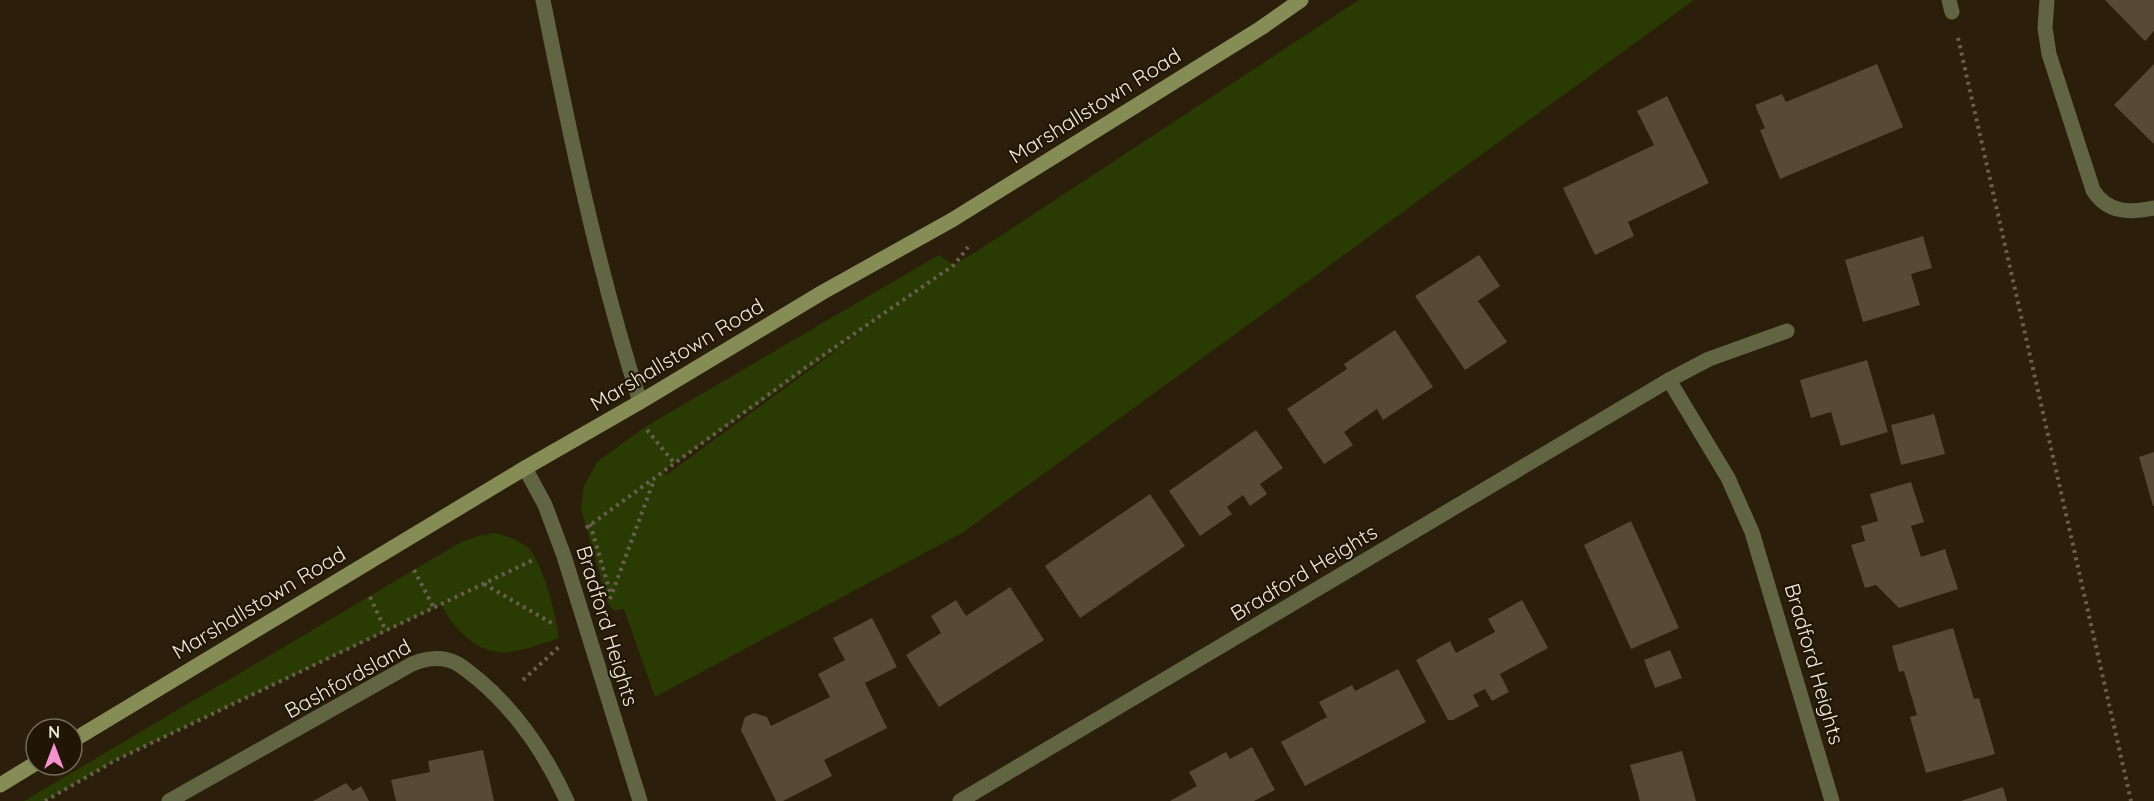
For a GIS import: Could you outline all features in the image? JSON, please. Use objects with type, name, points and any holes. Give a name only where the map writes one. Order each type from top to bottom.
[{"type":"main road","name":"Marshallstown Road","points":[[84,734],[525,468],[823,292],[952,220],[1261,28],[1301,0]]},
{"type":"main road","points":[[0,785],[24,770]]},
{"type":"street","points":[[543,0],[574,158],[635,405]]},
{"type":"street","points":[[2047,0],[2044,28],[2049,54],[2093,190],[2102,202],[2118,210],[2154,208]]},
{"type":"street","name":"Bradford Heights","points":[[960,801],[1670,380],[1709,359],[1787,331]]},
{"type":"street","name":"Bradford Heights","points":[[1670,380],[1728,478],[1752,532],[1832,801]]},
{"type":"street","name":"Bradford Heights","points":[[525,468],[561,546],[640,801]]},
{"type":"street","name":"Bashfordsland","points":[[169,801],[423,660],[436,658],[456,662],[501,701],[530,735],[553,772],[567,801]]},
{"type":"path","points":[[1951,6],[2132,801]]},
{"type":"path","points":[[45,801],[114,761],[561,546],[809,365],[954,265],[968,246]]},
{"type":"path","points":[[635,405],[675,464]]},
{"type":"path","points":[[590,524],[611,596]]},
{"type":"path","points":[[400,543],[434,608]]},
{"type":"path","points":[[357,569],[386,631]]},
{"type":"path","points":[[501,701],[561,645],[560,638]]},
{"type":"green space","points":[[1359,0],[1694,0],[962,533],[655,697],[624,609],[614,611],[608,603],[581,509],[584,486],[597,462],[645,427],[939,255],[954,265]],"holes":[[[893,309],[666,475],[664,471]]]},
{"type":"green space","points":[[496,533],[523,544],[532,553],[548,589],[559,638],[517,651],[493,651],[469,640],[441,605],[114,761],[45,801],[24,801],[64,777],[84,777],[84,765],[461,542]]},
{"type":"building","points":[[2105,0],[2154,0],[2154,31],[2145,41]]},
{"type":"building","points":[[1877,64],[1903,127],[1780,179],[1760,130],[1765,128],[1755,105],[1782,94],[1786,102]]},
{"type":"building","points":[[2154,64],[2154,144],[2114,105]]},
{"type":"building","points":[[1667,96],[1709,183],[1628,222],[1634,236],[1595,255],[1563,188],[1654,145],[1637,111]]},
{"type":"building","points":[[1923,236],[1932,268],[1911,274],[1920,305],[1863,322],[1845,260]]},
{"type":"building","points":[[1479,255],[1500,286],[1478,301],[1507,342],[1465,370],[1415,296]]},
{"type":"building","points":[[1395,330],[1433,387],[1383,420],[1377,409],[1344,432],[1353,445],[1324,464],[1287,409],[1347,369],[1344,364]]},
{"type":"building","points":[[1867,360],[1888,432],[1841,446],[1831,412],[1811,418],[1800,380]]},
{"type":"building","points":[[1934,414],[1945,454],[1901,465],[1891,425]]},
{"type":"building","points":[[1256,430],[1283,468],[1260,484],[1267,494],[1250,506],[1243,495],[1227,507],[1232,514],[1200,536],[1169,491]]},
{"type":"building","points":[[2154,452],[2154,506],[2153,506],[2139,457]]},
{"type":"building","points":[[1911,482],[1924,522],[1911,526],[1921,557],[1945,549],[1958,589],[1899,608],[1876,585],[1865,588],[1851,545],[1865,541],[1861,526],[1878,521],[1870,494]]},
{"type":"building","points":[[1150,494],[1185,546],[1080,618],[1045,566]]},
{"type":"building","points":[[1631,521],[1679,628],[1631,649],[1584,545]]},
{"type":"building","points":[[1010,587],[1044,640],[939,707],[906,655],[941,633],[931,616],[956,600],[966,616]]},
{"type":"building","points":[[1522,600],[1548,648],[1500,674],[1509,692],[1492,701],[1485,689],[1473,695],[1479,706],[1453,720],[1448,720],[1416,660],[1450,641],[1456,653],[1495,632],[1488,619]]},
{"type":"building","points":[[872,618],[897,667],[865,683],[887,728],[824,760],[832,776],[783,801],[776,801],[741,730],[745,717],[754,713],[767,717],[771,726],[830,697],[818,674],[845,660],[833,638]]},
{"type":"building","points":[[1953,628],[1974,699],[1979,698],[1995,754],[1926,773],[1910,717],[1917,715],[1904,671],[1899,672],[1892,646]]},
{"type":"building","points":[[1670,650],[1682,678],[1655,688],[1644,660]]},
{"type":"building","points":[[1398,669],[1426,722],[1305,786],[1281,742],[1327,717],[1319,702],[1352,685],[1355,691]]},
{"type":"building","points":[[1252,747],[1275,790],[1254,801],[1170,801],[1197,786],[1189,772],[1226,752],[1230,759]]},
{"type":"building","points":[[483,750],[494,801],[396,801],[391,780],[430,772],[428,761]]},
{"type":"building","points":[[1682,751],[1696,801],[1640,801],[1630,765]]},
{"type":"building","points":[[346,783],[353,791],[361,786],[369,801],[313,801]]},
{"type":"building","points":[[2003,787],[2007,801],[1961,801]]}]
